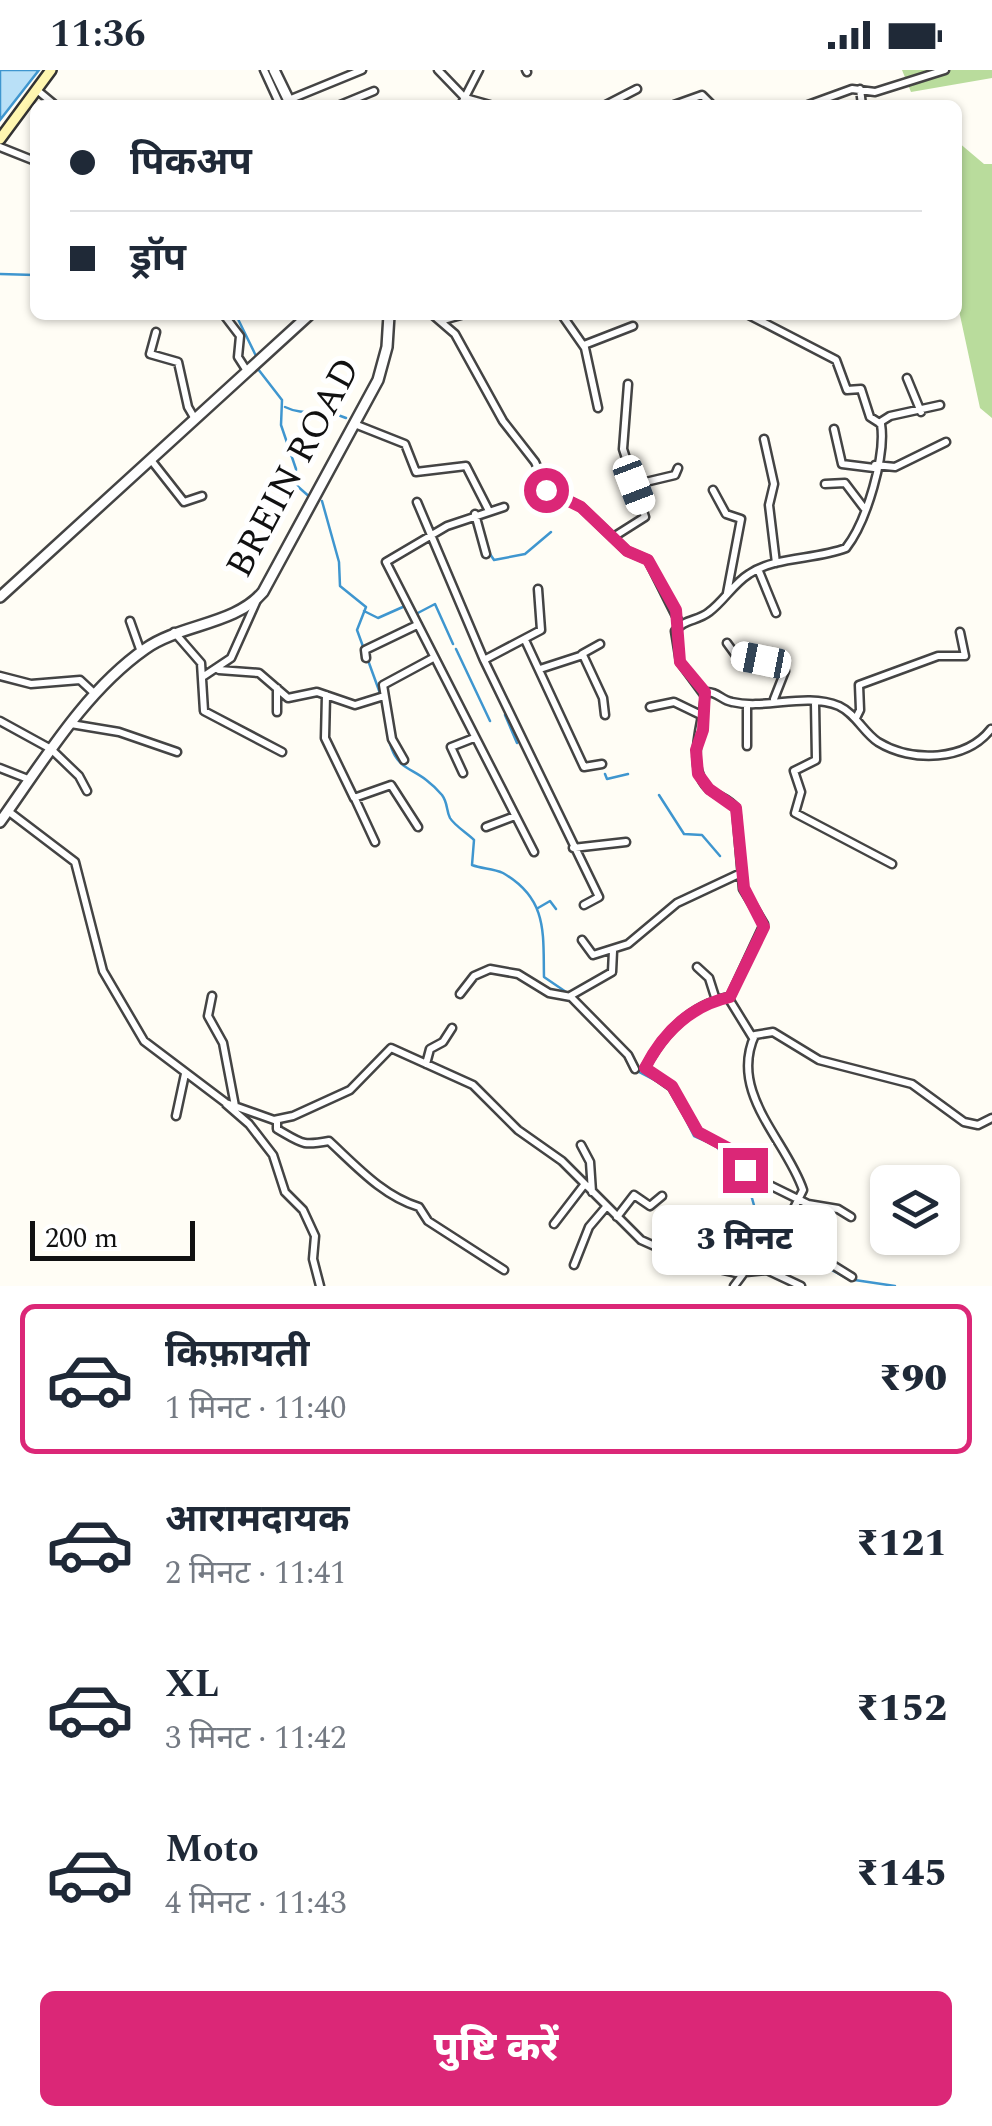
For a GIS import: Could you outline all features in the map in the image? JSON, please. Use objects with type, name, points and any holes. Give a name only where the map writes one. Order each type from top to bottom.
[{"type":"main road","points":[[0,139],[51,70]]},
{"type":"street","points":[[264,70],[278,100]]},
{"type":"street","points":[[274,70],[289,100]]},
{"type":"street","points":[[291,100],[290,97],[362,70]]},
{"type":"street","points":[[438,70],[461,100]]},
{"type":"street","points":[[464,100],[479,70]]},
{"type":"street","points":[[824,100],[860,89],[875,92],[945,70]]},
{"type":"street","points":[[615,100],[638,88]]},
{"type":"street","points":[[860,89],[861,100]]},
{"type":"street","points":[[37,90],[49,100]]},
{"type":"street","points":[[352,100],[374,91]]},
{"type":"street","points":[[0,148],[30,159]]},
{"type":"street","points":[[228,320],[240,336],[238,357],[248,372]]},
{"type":"street","points":[[0,596],[305,320]]},
{"type":"street","name":"BREIN ROAD","points":[[0,822],[71,724],[141,652],[174,632],[241,610],[258,599],[284,560],[357,425],[383,365],[389,320]]},
{"type":"street","points":[[443,320],[509,430],[535,462],[546,490],[581,507],[627,551],[648,560],[680,624]]},
{"type":"street","points":[[566,320],[584,344],[598,408]]},
{"type":"street","points":[[759,320],[835,358],[847,390],[861,389],[870,417],[879,422]]},
{"type":"street","points":[[584,344],[633,326]]},
{"type":"street","points":[[156,332],[150,354],[178,363],[188,408],[196,420]]},
{"type":"street","points":[[907,378],[921,412]]},
{"type":"street","points":[[614,536],[645,519],[622,440],[628,384]]},
{"type":"street","points":[[879,422],[890,416],[940,406]]},
{"type":"street","points":[[879,422],[884,451],[874,467],[874,493],[844,549],[814,560],[776,563],[758,569],[704,616],[680,624],[675,631],[680,662],[705,692],[747,704],[774,700],[838,706],[883,745],[935,756],[978,744],[990,730]]},
{"type":"street","points":[[357,425],[406,444],[417,473],[466,466],[488,509]]},
{"type":"street","points":[[834,429],[842,464],[896,467],[946,442]]},
{"type":"street","points":[[764,439],[774,486],[768,504],[776,563]]},
{"type":"street","points":[[152,460],[184,502],[202,496]]},
{"type":"street","points":[[634,485],[676,475],[678,468]]},
{"type":"street","points":[[824,484],[845,483],[864,508]]},
{"type":"street","points":[[713,490],[726,514],[742,520],[727,594]]},
{"type":"street","points":[[417,502],[484,660],[599,897],[584,905]]},
{"type":"street","points":[[504,508],[488,509],[431,534],[386,562],[534,852]]},
{"type":"street","points":[[475,514],[486,554]]},
{"type":"street","points":[[758,569],[776,613]]},
{"type":"street","points":[[484,660],[542,628],[538,589]]},
{"type":"street","points":[[203,677],[219,670],[237,649],[258,599]]},
{"type":"street","points":[[130,621],[141,652]]},
{"type":"street","points":[[367,652],[417,624]]},
{"type":"street","points":[[174,632],[201,663],[205,712],[282,752]]},
{"type":"street","points":[[856,718],[860,710],[860,684],[934,656],[966,656],[960,632]]},
{"type":"street","points":[[525,640],[585,767],[602,764]]},
{"type":"street","points":[[727,643],[738,655],[786,670],[774,700]]},
{"type":"street","points":[[540,670],[600,644]]},
{"type":"street","points":[[582,654],[604,698],[605,715]]},
{"type":"street","points":[[404,760],[392,738],[382,697],[386,683],[433,658]]},
{"type":"street","points":[[219,670],[255,672],[288,698],[312,692],[355,705],[382,697]]},
{"type":"street","points":[[0,676],[31,684],[80,680],[95,696]]},
{"type":"street","points":[[276,712],[277,687]]},
{"type":"street","points":[[705,692],[696,766],[709,789],[736,808],[746,894],[764,927],[730,997],[731,1009],[752,1038],[750,1070],[755,1100],[801,1183],[800,1200],[763,1270]]},
{"type":"street","points":[[326,695],[325,738],[374,842]]},
{"type":"street","points":[[650,707],[674,702],[703,716]]},
{"type":"street","points":[[814,703],[816,760],[794,771],[801,792],[795,813],[892,864]]},
{"type":"street","points":[[747,704],[747,746]]},
{"type":"street","points":[[0,720],[51,749],[80,776],[87,791]]},
{"type":"street","points":[[71,724],[119,732],[177,752]]},
{"type":"street","points":[[462,773],[451,747],[474,737]]},
{"type":"street","points":[[0,768],[28,780]]},
{"type":"street","points":[[355,800],[391,785],[418,827]]},
{"type":"street","points":[[8,811],[73,858],[105,977],[150,1049],[226,1103],[276,1120],[350,1090],[391,1048],[480,1090],[510,1123],[558,1157],[641,1240],[693,1263],[744,1273],[763,1270],[802,1286]]},
{"type":"street","points":[[486,826],[515,816]]},
{"type":"street","points":[[573,848],[626,842]]},
{"type":"street","points":[[582,940],[590,954],[612,951],[628,944],[677,903],[742,873]]},
{"type":"street","points":[[460,994],[474,976],[490,969],[518,974],[546,992],[572,995],[612,972],[612,951]]},
{"type":"street","points":[[697,967],[708,978],[716,1000]]},
{"type":"street","points":[[572,995],[628,1055],[635,1069]]},
{"type":"street","points":[[212,996],[208,1016],[223,1044],[236,1108]]},
{"type":"street","points":[[730,997],[716,1000],[659,1039],[645,1068],[672,1086],[698,1132],[730,1149],[751,1176],[800,1200],[851,1217]]},
{"type":"street","points":[[426,1064],[430,1048],[443,1042],[452,1028]]},
{"type":"street","points":[[752,1038],[761,1031],[773,1032],[818,1060],[904,1080],[971,1124],[992,1118]]},
{"type":"street","points":[[176,1116],[184,1074]]},
{"type":"street","points":[[226,1103],[273,1155],[285,1192],[303,1210],[315,1236],[314,1262],[320,1286]]},
{"type":"street","points":[[276,1120],[278,1130],[304,1145],[330,1141],[376,1185],[398,1200],[420,1206],[428,1221],[504,1270]]},
{"type":"street","points":[[581,1145],[590,1162],[592,1193]]},
{"type":"street","points":[[554,1224],[584,1185]]},
{"type":"street","points":[[617,1217],[634,1195],[650,1206],[662,1196]]},
{"type":"street","points":[[574,1264],[589,1227],[606,1207]]},
{"type":"street","points":[[788,1219],[806,1249],[852,1278]]},
{"type":"street","points":[[734,1286],[744,1273]]},
{"type":"green space","points":[[902,70],[992,70],[992,78],[911,92]]},
{"type":"green space","points":[[962,145],[984,164],[992,164],[992,418],[980,408],[961,320]]},
{"type":"water","points":[[0,70],[39,70],[0,120]]},
{"type":"waterway","points":[[0,274],[30,275]]},
{"type":"waterway","points":[[238,320],[257,358]]},
{"type":"waterway","points":[[258,369],[282,400],[281,425],[296,469],[295,484],[312,499]]},
{"type":"waterway","points":[[285,407],[346,418]]},
{"type":"waterway","points":[[322,501],[339,562],[340,586],[366,607],[357,630],[381,696]]},
{"type":"waterway","points":[[488,551],[494,560],[525,554],[551,532]]},
{"type":"waterway","points":[[414,615],[435,604],[453,644]]},
{"type":"waterway","points":[[364,611],[378,618],[405,606]]},
{"type":"waterway","points":[[456,649],[490,721]]},
{"type":"waterway","points":[[385,713],[397,759],[431,783],[442,795],[450,818],[474,840],[472,865],[503,873],[528,894],[540,918],[544,977],[569,994]]},
{"type":"waterway","points":[[505,715],[517,743]]},
{"type":"waterway","points":[[605,774],[607,779],[628,774]]},
{"type":"waterway","points":[[659,795],[684,834],[702,835],[720,856]]},
{"type":"waterway","points":[[538,908],[550,901],[556,909]]},
{"type":"waterway","points":[[576,997],[629,1052]]},
{"type":"waterway","points":[[634,1059],[639,1072],[664,1085]]},
{"type":"waterway","points":[[677,1102],[694,1136],[717,1146],[733,1176],[748,1184],[757,1216],[786,1233],[805,1255],[848,1279],[895,1286]]},
{"type":"route","points":[[546,490],[574,502],[604,525],[627,551],[648,560],[655,579],[676,610],[680,662],[705,692],[703,730],[696,750],[698,774],[709,789],[736,808],[744,888],[764,927],[730,997],[702,1006],[676,1030],[662,1036],[645,1068],[672,1086],[698,1132],[730,1149],[745,1170]]}]
